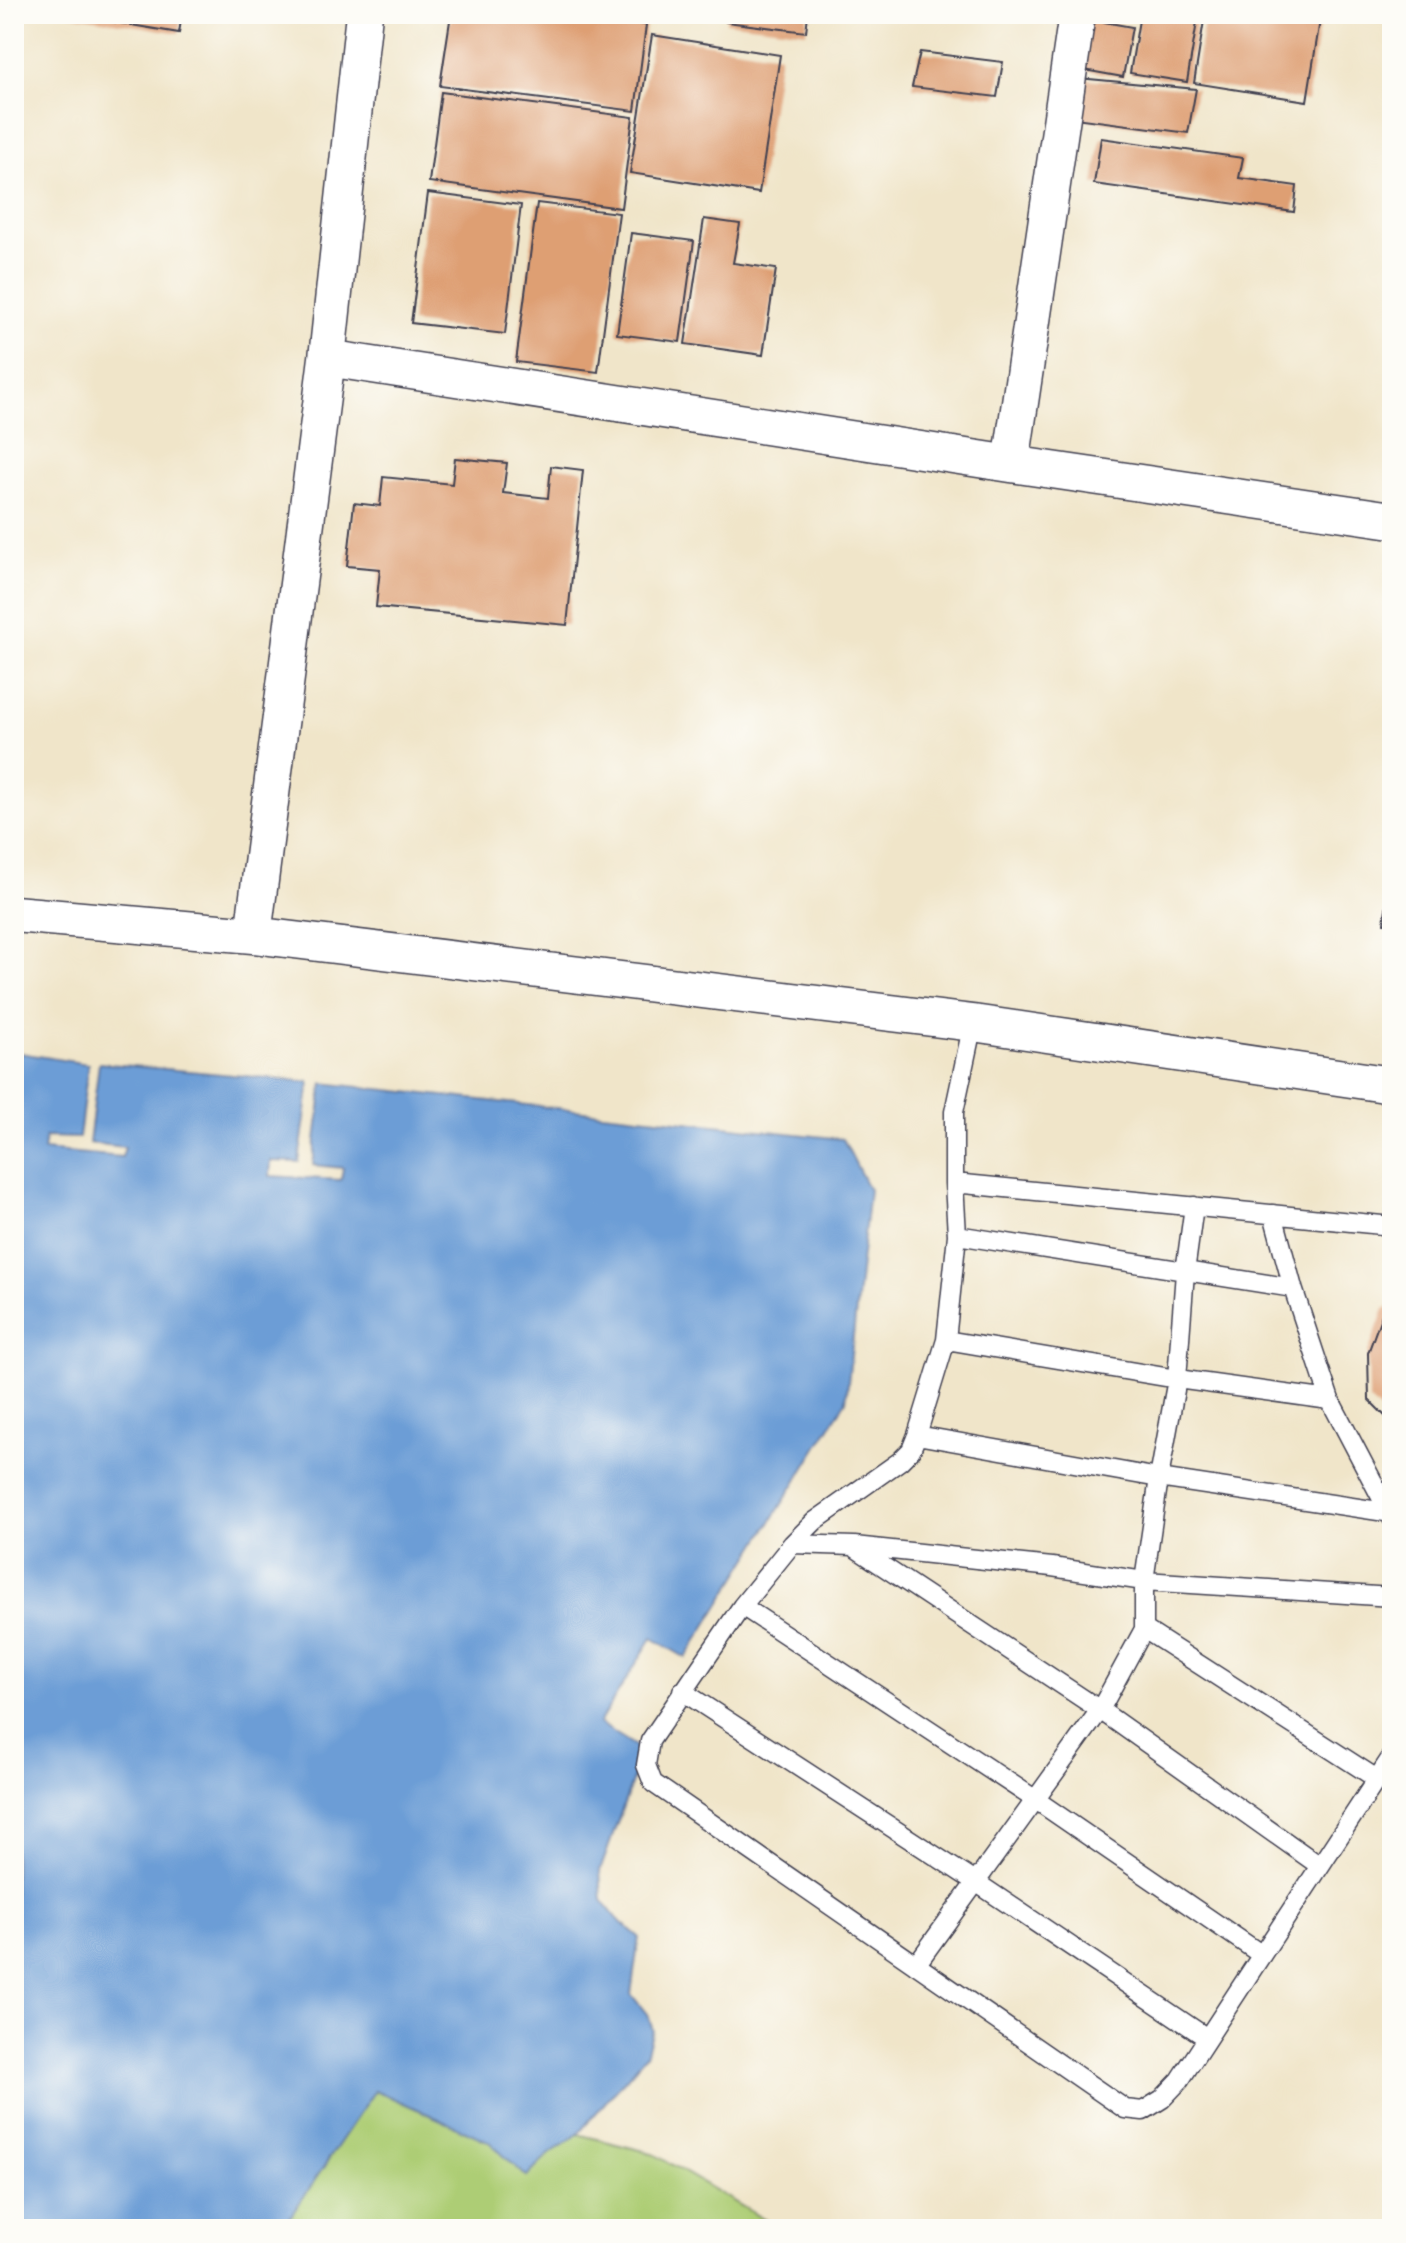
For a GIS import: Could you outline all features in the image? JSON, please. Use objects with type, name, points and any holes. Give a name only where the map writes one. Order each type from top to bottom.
[{"type":"street","points":[[253,935],[327,358],[364,14]]},
{"type":"street","points":[[1011,464],[1077,14]]},
{"type":"street","points":[[327,358],[1392,520]]},
{"type":"street","points":[[14,914],[253,935],[973,1023],[1392,1085]]},
{"type":"lane","points":[[973,1023],[954,1112],[957,1235],[946,1340],[911,1450],[815,1521],[792,1544],[742,1606],[650,1741],[646,1765],[653,1783],[1125,2109],[1143,2111],[1162,2099],[1180,2080],[1392,1756]]},
{"type":"lane","points":[[954,1183],[1392,1226]]},
{"type":"lane","points":[[916,1965],[1100,1710],[1144,1629],[1144,1581],[1177,1379],[1185,1272],[1194,1206]]},
{"type":"lane","points":[[1273,1214],[1293,1288],[1330,1400],[1392,1516]]},
{"type":"lane","points":[[957,1235],[1293,1288]]},
{"type":"lane","points":[[946,1340],[1177,1379],[1330,1400]]},
{"type":"lane","points":[[917,1435],[1392,1516]]},
{"type":"lane","points":[[792,1544],[854,1546],[1052,1567],[1144,1581],[1392,1597]]},
{"type":"lane","points":[[854,1546],[1100,1710],[1320,1866]]},
{"type":"lane","points":[[742,1606],[1036,1800],[1262,1955]]},
{"type":"lane","points":[[1144,1629],[1377,1779]]},
{"type":"lane","points":[[682,1691],[977,1883],[1207,2038]]},
{"type":"green space","points":[[375,2090],[488,2141],[527,2176],[547,2156],[578,2134],[652,2153],[780,2229],[282,2229]]},
{"type":"water","points":[[14,1052],[88,1064],[79,1138],[45,1137],[43,1150],[122,1157],[125,1147],[89,1143],[99,1063],[310,1082],[299,1162],[271,1161],[270,1176],[341,1180],[343,1168],[313,1165],[323,1083],[843,1139],[869,1190],[846,1401],[686,1658],[652,1638],[599,1723],[643,1751],[600,1871],[602,1900],[617,1919],[639,1937],[631,1994],[647,2014],[653,2030],[646,2055],[578,2134],[547,2156],[527,2177],[488,2141],[375,2090],[282,2229],[14,2229]]},
{"type":"building","points":[[66,14],[182,14],[179,33]]},
{"type":"building","points":[[451,14],[567,14],[646,25],[635,111],[440,86]]},
{"type":"building","points":[[727,14],[808,14],[806,32],[726,22]]},
{"type":"building","points":[[1140,14],[1198,16],[1187,82],[1130,73]]},
{"type":"building","points":[[1205,14],[1321,14],[1307,101],[1194,83]]},
{"type":"building","points":[[1082,18],[1132,27],[1123,77],[1073,68]]},
{"type":"building","points":[[652,35],[780,55],[759,193],[630,173]]},
{"type":"building","points":[[920,52],[1003,62],[997,97],[912,87]]},
{"type":"building","points":[[1078,78],[1196,89],[1188,133],[1067,117]]},
{"type":"building","points":[[441,92],[633,117],[621,208],[429,182]]},
{"type":"building","points":[[1101,138],[1243,158],[1239,178],[1297,186],[1294,212],[1094,184]]},
{"type":"building","points":[[428,193],[521,205],[505,334],[411,323]]},
{"type":"building","points":[[537,203],[619,213],[598,372],[516,362]]},
{"type":"building","points":[[704,219],[740,224],[733,263],[776,269],[763,355],[685,344]]},
{"type":"building","points":[[631,233],[694,241],[680,342],[617,334]]},
{"type":"building","points":[[455,458],[507,463],[503,493],[548,498],[551,466],[583,470],[567,625],[376,607],[380,569],[347,566],[354,503],[380,506],[383,477],[452,484]]},
{"type":"building","points":[[1392,881],[1392,924],[1384,923]]},
{"type":"building","points":[[1392,1305],[1392,1423],[1369,1400],[1368,1353],[1384,1309]]}]
